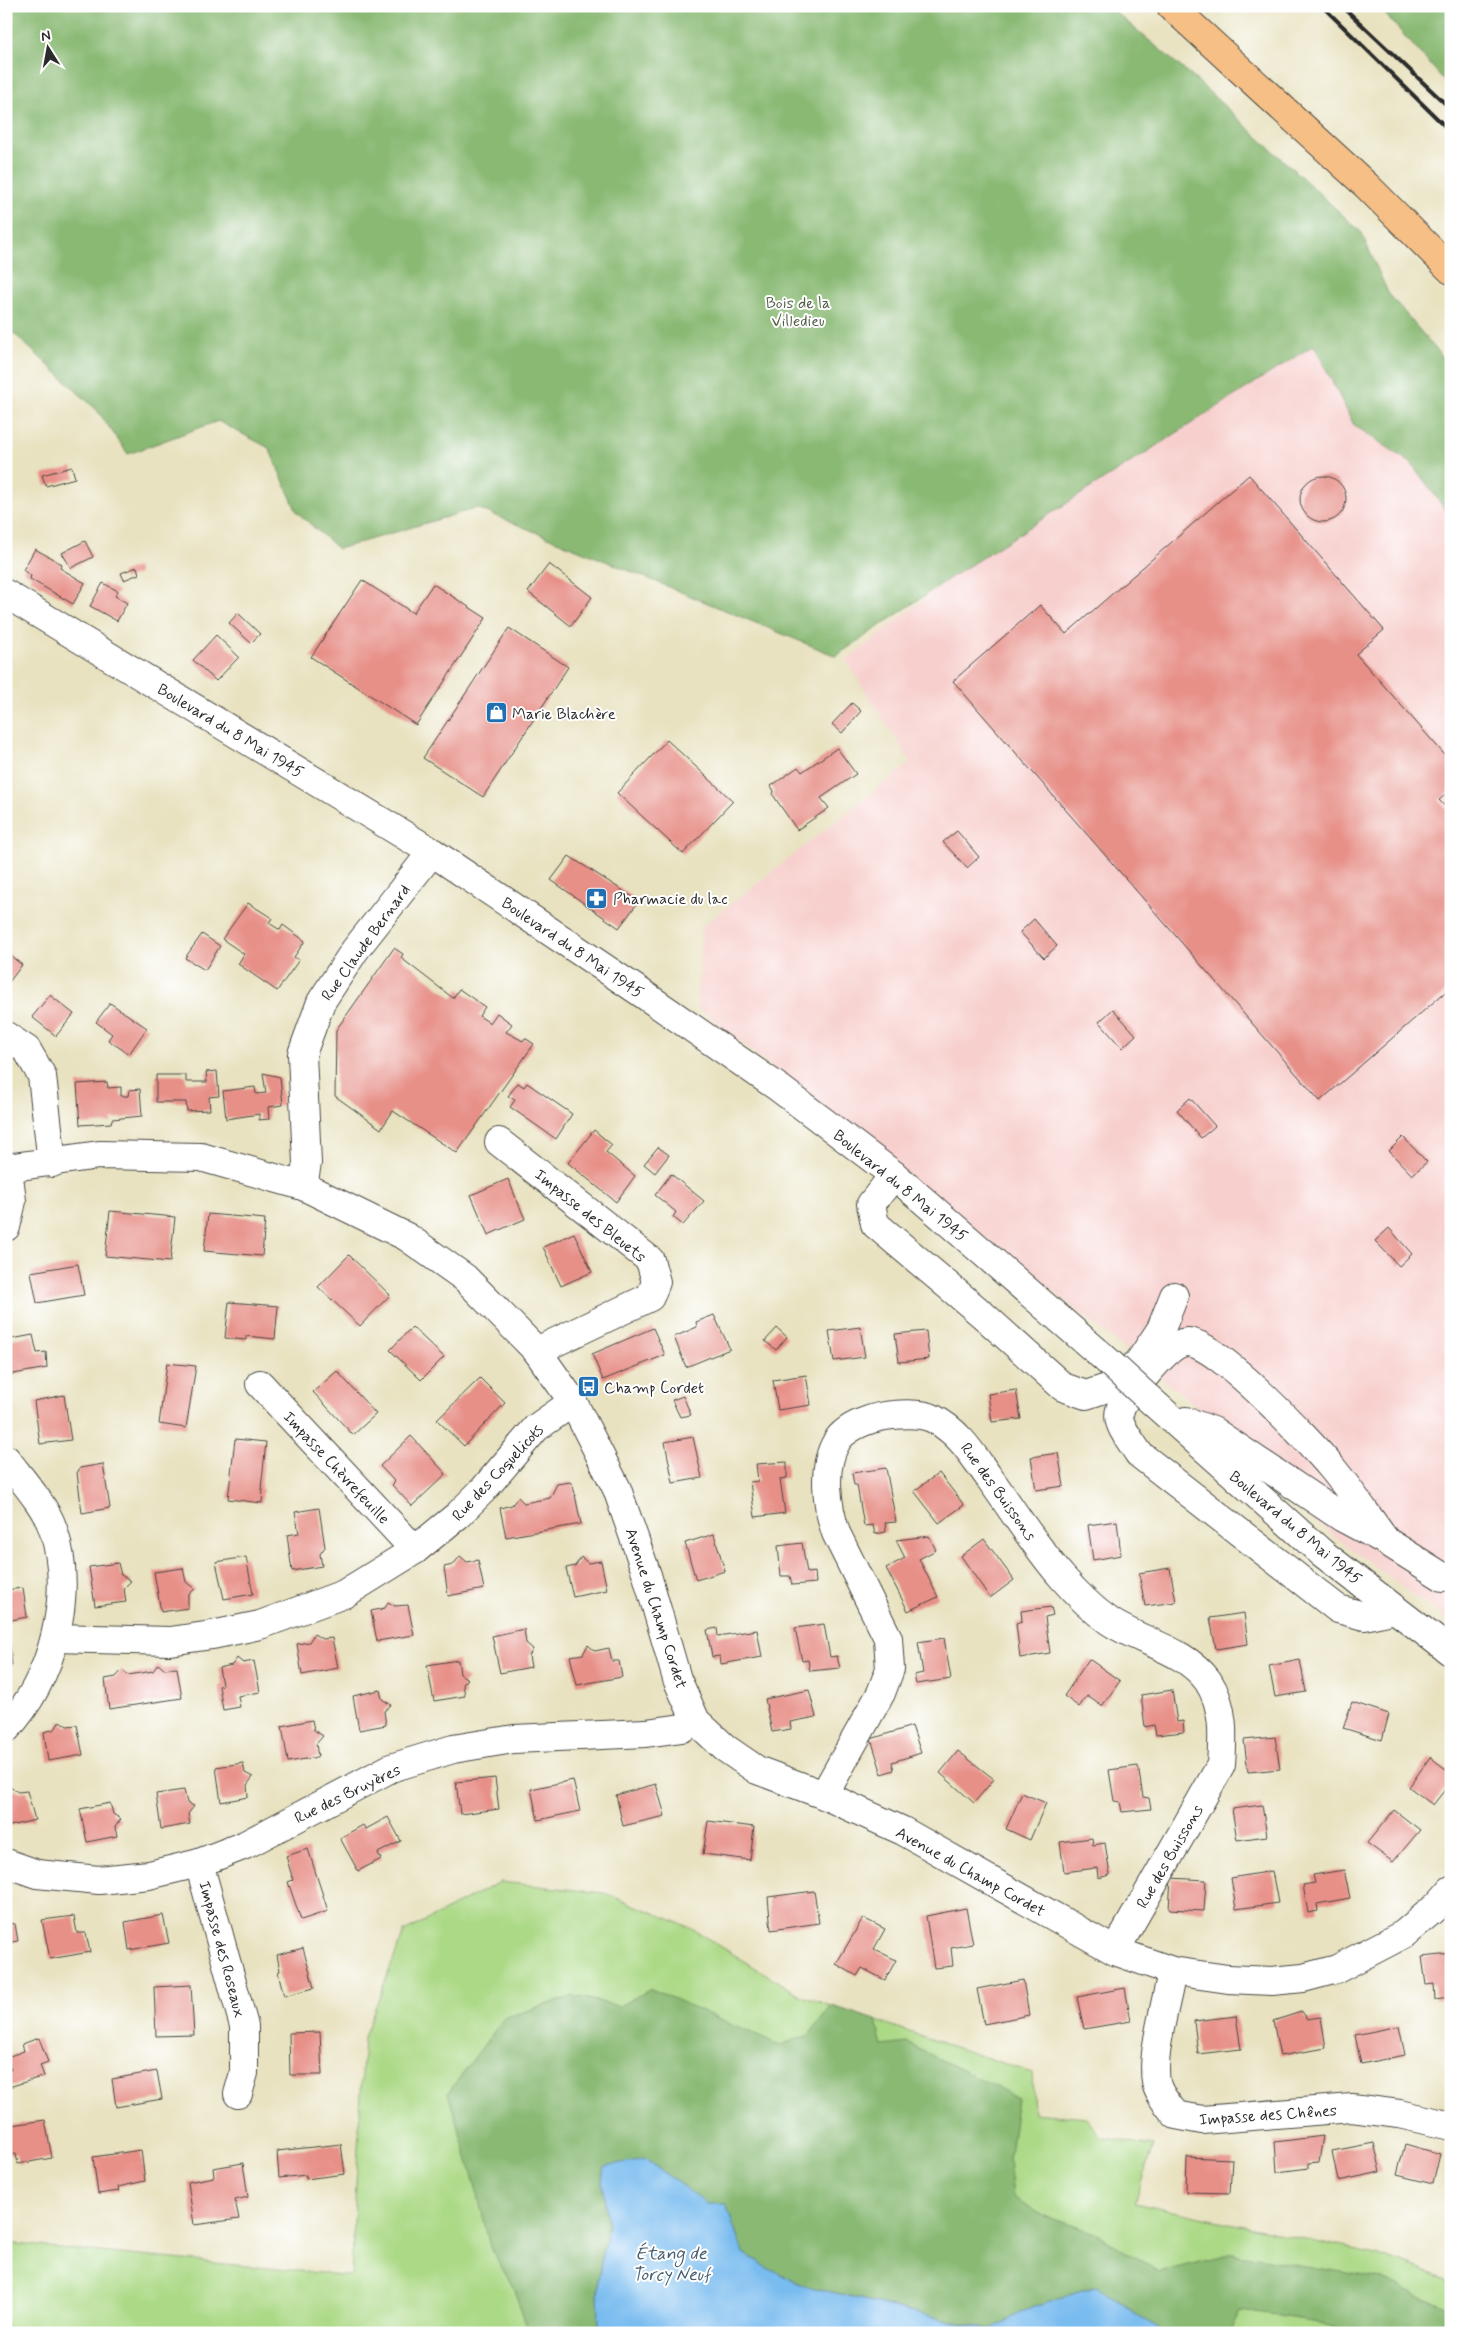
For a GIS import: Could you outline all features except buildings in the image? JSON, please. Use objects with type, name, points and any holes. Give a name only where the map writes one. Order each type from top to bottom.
[{"type":"main road","points":[[1171,6],[1367,186],[1451,270]]},
{"type":"street","name":"Boulevard du 8 Mai 1945","points":[[6,594],[432,852],[771,1083],[894,1175],[1101,1355],[1322,1553],[1451,1652]]},
{"type":"street","name":"Rue Claude Bernard","points":[[303,1186],[308,1162],[302,1054],[321,1002],[355,950],[432,852]]},
{"type":"street","points":[[6,1036],[27,1050],[42,1076],[52,1163]]},
{"type":"street","name":"Impasse des Bleuets","points":[[499,1142],[650,1260],[656,1282],[650,1297],[538,1351]]},
{"type":"street","name":"Avenue du Champ Cordet","points":[[7,1168],[99,1155],[201,1156],[303,1186],[407,1237],[465,1278],[538,1351],[573,1402],[617,1489],[647,1575],[677,1679],[696,1721],[725,1748],[757,1770],[824,1795],[903,1831],[1115,1951],[1172,1971],[1228,1979],[1272,1981],[1303,1978],[1336,1969],[1404,1934],[1438,1905],[1451,1890]]},
{"type":"street","points":[[6,1227],[12,1201],[7,1168]]},
{"type":"street","points":[[894,1175],[871,1204],[875,1224],[983,1315],[1063,1387],[1086,1396],[1110,1387],[1139,1362],[1160,1329],[1174,1296]]},
{"type":"street","points":[[1386,1541],[1332,1468],[1300,1432],[1247,1382],[1198,1344],[1187,1342],[1166,1352],[1124,1398],[1118,1408],[1120,1425],[1139,1454],[1338,1609],[1364,1616],[1395,1609]]},
{"type":"street","name":"Impasse Chèvrefeuille","points":[[260,1384],[415,1550]]},
{"type":"street","points":[[1147,1397],[1182,1419],[1212,1431],[1343,1518],[1386,1541],[1418,1563],[1443,1577]]},
{"type":"street","name":"Rue des Coquelicots","points":[[55,1638],[170,1641],[260,1625],[344,1594],[415,1550],[458,1515],[536,1428],[573,1402]]},
{"type":"street","name":"Rue des Buissons","points":[[824,1795],[881,1693],[890,1669],[888,1638],[836,1533],[830,1515],[827,1484],[830,1460],[837,1440],[858,1424],[881,1416],[907,1414],[933,1418],[958,1434],[1062,1577],[1109,1621],[1189,1662],[1208,1681],[1218,1701],[1224,1732],[1221,1765],[1115,1951]]},
{"type":"street","points":[[6,1459],[32,1494],[53,1528],[60,1576],[61,1598],[55,1638],[48,1662],[20,1714],[6,1728]]},
{"type":"street","name":"Rue des Bruyères","points":[[6,1863],[37,1874],[99,1880],[149,1875],[199,1863],[245,1845],[391,1768],[453,1750],[514,1738],[639,1734],[682,1728],[696,1721]]},
{"type":"street","name":"Impasse des Roseaux","points":[[199,1863],[244,2026],[244,2072],[238,2094]]},
{"type":"street","name":"Impasse des Chênes","points":[[1172,1971],[1155,2062],[1156,2083],[1166,2102],[1176,2115],[1202,2120],[1352,2108],[1398,2114],[1451,2126]]},
{"type":"shaded area","points":[[1315,345],[1354,425],[1411,462],[1451,517],[1451,1623],[1301,1511],[1244,1444],[697,1007],[702,927],[911,762],[846,661],[953,576]]},
{"type":"green space","name":"Bois de la Villedieu","points":[[6,6],[1108,6],[1195,79],[1361,232],[1388,293],[1451,367],[1451,517],[1411,463],[1354,425],[1314,345],[953,576],[836,656],[477,508],[338,549],[297,512],[269,448],[218,421],[128,454],[97,410],[6,326]]},
{"type":"green space","points":[[1378,6],[1451,6],[1451,88]]},
{"type":"green space","points":[[500,1882],[604,1893],[687,1926],[802,1996],[1032,2073],[1034,2113],[1086,2118],[1101,2137],[1153,2146],[1134,2203],[1377,2254],[1451,2281],[1451,2333],[1163,2333],[1098,2286],[1031,2307],[990,2330],[707,2205],[645,2159],[602,2181],[608,2226],[598,2280],[599,2333],[6,2333],[6,2243],[351,2276],[364,2037],[404,1932]]},
{"type":"green space","points":[[651,1989],[780,2045],[809,2035],[832,2006],[876,2020],[882,2046],[907,2043],[1018,2098],[1009,2160],[1013,2197],[1042,2215],[1095,2233],[1160,2272],[1233,2254],[1382,2279],[1451,2310],[1451,2331],[1447,2333],[1355,2333],[1313,2321],[1241,2311],[1230,2333],[1163,2333],[1098,2286],[1031,2307],[990,2330],[798,2284],[743,2253],[726,2204],[707,2205],[645,2159],[602,2181],[608,2226],[598,2280],[599,2333],[529,2333],[513,2287],[490,2247],[477,2191],[448,2093],[504,2018],[574,1996],[619,2006]]},
{"type":"water","name":"Étang de Torcy Neuf","points":[[645,2159],[707,2204],[726,2204],[743,2253],[798,2284],[989,2330],[1031,2307],[1098,2286],[1163,2333],[599,2333],[598,2280],[608,2226],[602,2181],[604,2166]]},
{"type":"railway","points":[[1322,6],[1451,132]]},
{"type":"railway","points":[[1342,6],[1451,109]]},
{"type":"place","name":"Marie Blachère","points":[[496,713]]},
{"type":"place","name":"Pharmacie du lac","points":[[597,898]]},
{"type":"place","name":"Champ Cordet","points":[[588,1387]]}]
